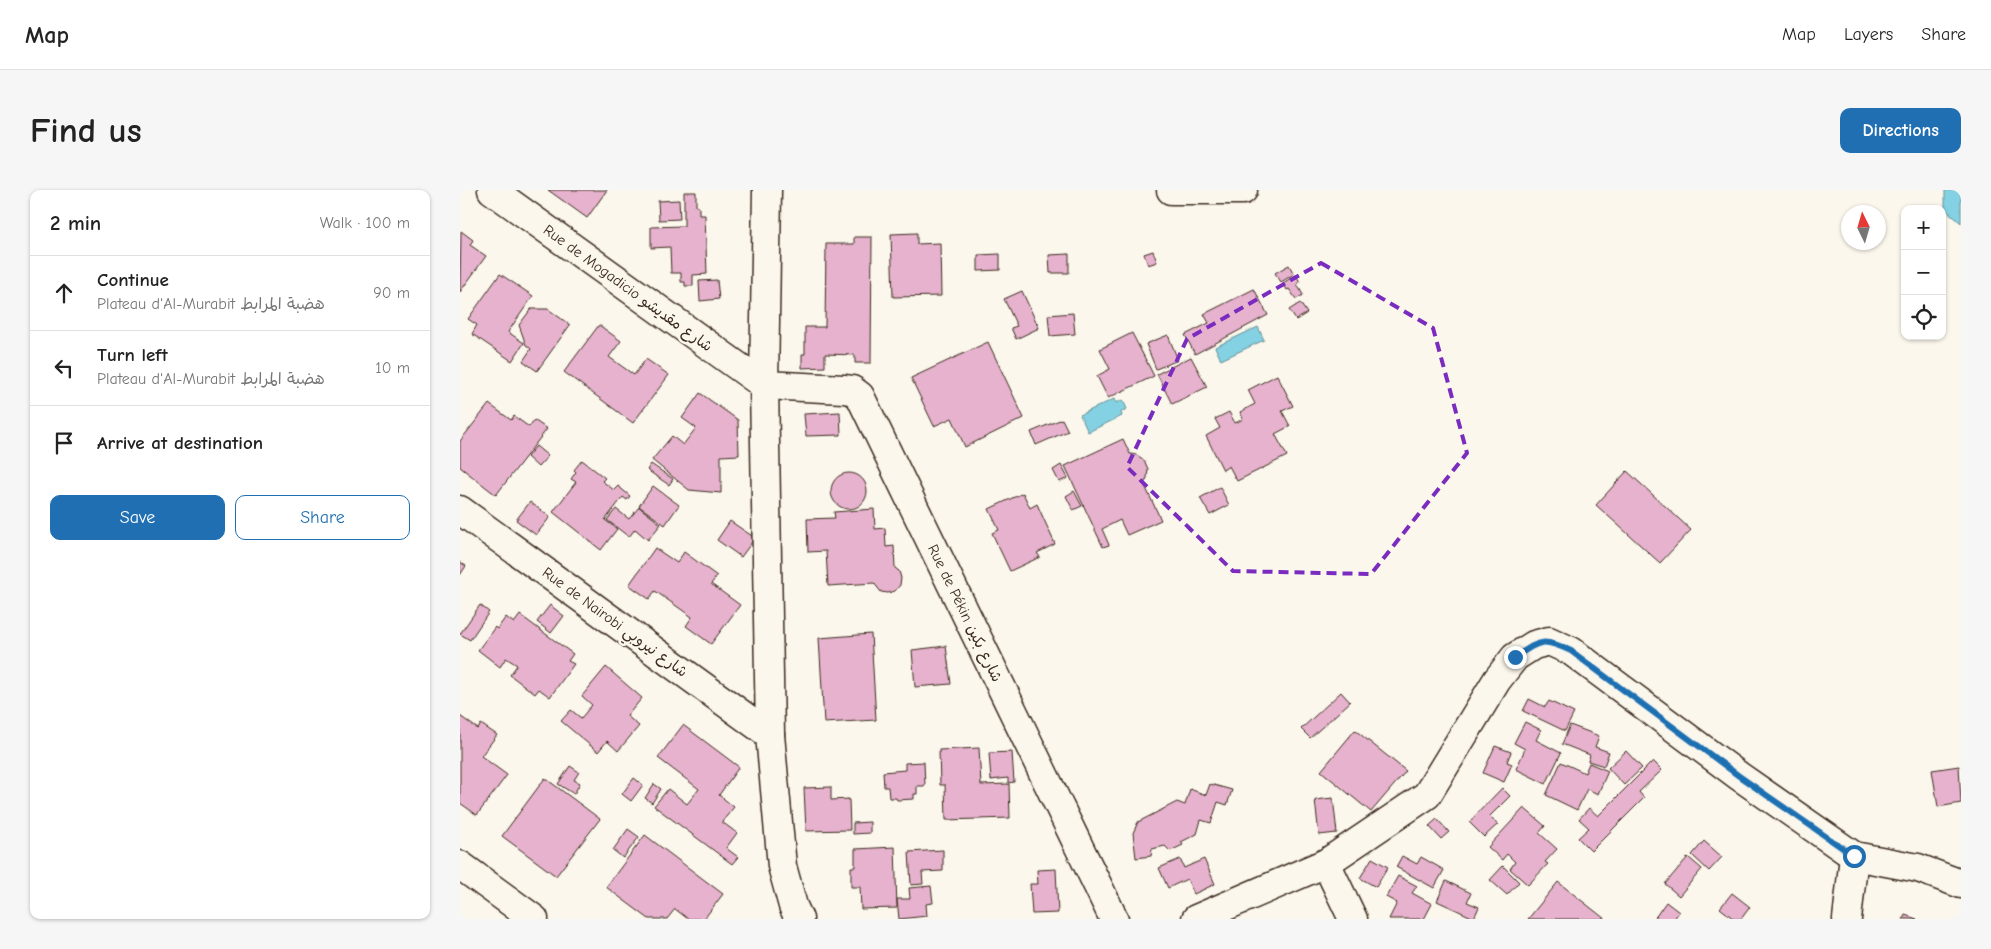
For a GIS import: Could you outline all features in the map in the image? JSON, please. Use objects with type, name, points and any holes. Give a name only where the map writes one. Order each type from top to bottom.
[{"type":"street","name":"Rue de Mogadicio شارع مقديشو","points":[[492,190],[764,385]]},
{"type":"street","points":[[767,190],[764,385],[770,735],[782,866],[793,906],[799,919]]},
{"type":"street","points":[[1171,190],[1243,190]]},
{"type":"street","name":"Rue de Pékin شارع بكين","points":[[764,385],[844,389],[852,390],[860,396],[1114,919]]},
{"type":"street","name":"Rue de Nairobi شارع نيروبي","points":[[460,510],[770,735]]},
{"type":"street","points":[[1196,919],[1326,863],[1427,795],[1497,680],[1515,657],[1534,645],[1549,641],[1571,651],[1739,776],[1854,856],[1918,868],[1961,884]]},
{"type":"street","points":[[1847,919],[1854,856]]},
{"type":"street","points":[[1326,863],[1352,919]]},
{"type":"street","points":[[460,865],[534,919]]},
{"type":"highlighted area","points":[[1321,263],[1433,328],[1467,453],[1371,574],[1233,571],[1127,467],[1187,339]]},
{"type":"water","points":[[1945,190],[1961,190],[1961,223],[1946,210]]},
{"type":"water","points":[[1258,327],[1264,340],[1221,360],[1215,347]]},
{"type":"water","points":[[1114,399],[1116,403],[1123,400],[1127,409],[1121,412],[1122,416],[1088,432],[1080,415]]},
{"type":"building","points":[[548,190],[607,190],[587,218]]},
{"type":"building","points":[[684,192],[696,192],[696,206],[699,207],[699,215],[705,215],[707,274],[693,275],[693,286],[685,286],[685,282],[681,282],[681,273],[671,273],[670,247],[651,248],[651,227],[684,226]]},
{"type":"building","points":[[679,200],[680,219],[659,220],[658,201]]},
{"type":"building","points":[[461,231],[473,240],[470,245],[486,256],[460,292]]},
{"type":"building","points":[[917,233],[917,244],[940,243],[941,296],[893,297],[891,234]]},
{"type":"building","points":[[854,237],[872,237],[871,363],[855,363],[855,355],[825,354],[825,367],[802,368],[802,354],[805,354],[805,327],[825,327],[826,244],[854,244]]},
{"type":"building","points":[[1153,251],[1157,262],[1148,265],[1144,254]]},
{"type":"building","points":[[1000,254],[1000,270],[978,271],[978,255]]},
{"type":"building","points":[[1069,254],[1069,273],[1050,273],[1049,255]]},
{"type":"building","points":[[1289,265],[1294,274],[1281,282],[1275,273]]},
{"type":"building","points":[[500,274],[533,296],[508,332],[524,343],[512,361],[472,334],[477,325],[468,319]]},
{"type":"building","points":[[1296,275],[1300,282],[1297,284],[1303,295],[1296,299],[1283,283]]},
{"type":"building","points":[[717,280],[719,299],[700,301],[699,281]]},
{"type":"building","points":[[1254,289],[1268,315],[1195,354],[1185,335],[1209,323],[1204,314]]},
{"type":"building","points":[[1022,291],[1039,328],[1016,339],[1011,328],[1017,326],[1004,299]]},
{"type":"building","points":[[1300,303],[1307,313],[1296,320],[1289,310]]},
{"type":"building","points":[[531,309],[548,309],[570,325],[537,371],[523,361],[531,349],[526,345],[519,325]]},
{"type":"building","points":[[1073,313],[1075,334],[1050,336],[1048,315]]},
{"type":"building","points":[[599,325],[621,341],[609,357],[634,375],[646,359],[669,375],[633,423],[564,372]]},
{"type":"building","points":[[1132,333],[1154,376],[1108,398],[1097,376],[1110,369],[1100,349]]},
{"type":"building","points":[[1168,335],[1178,360],[1156,369],[1146,344]]},
{"type":"building","points":[[988,342],[1024,418],[965,447],[952,418],[934,426],[911,378]]},
{"type":"building","points":[[1191,357],[1207,387],[1172,404],[1157,374]]},
{"type":"building","points":[[1277,375],[1293,406],[1282,411],[1290,426],[1275,434],[1287,456],[1237,481],[1229,466],[1223,470],[1206,436],[1220,428],[1215,419],[1229,412],[1235,423],[1243,419],[1240,412],[1255,404],[1248,390]]},
{"type":"building","points":[[700,393],[738,420],[739,455],[721,456],[721,493],[689,490],[652,460],[672,436],[683,445],[696,428],[682,418]]},
{"type":"building","points":[[489,404],[511,420],[514,416],[529,427],[534,420],[547,429],[496,495],[460,467],[460,441]]},
{"type":"building","points":[[840,412],[841,435],[806,436],[804,414]]},
{"type":"building","points":[[1062,419],[1068,431],[1036,445],[1031,432]]},
{"type":"building","points":[[1123,439],[1130,454],[1137,455],[1144,460],[1148,469],[1144,484],[1161,520],[1127,535],[1120,520],[1102,529],[1109,545],[1103,547],[1065,466]]},
{"type":"building","points":[[536,446],[548,456],[538,467],[527,457]]},
{"type":"building","points":[[582,460],[605,478],[602,481],[614,490],[618,486],[630,496],[627,500],[623,497],[605,520],[617,529],[601,550],[553,512],[576,482],[571,479],[576,472],[574,470]]},
{"type":"building","points":[[651,464],[673,479],[669,485],[647,470]]},
{"type":"building","points":[[1061,465],[1068,478],[1059,482],[1053,470]]},
{"type":"building","points":[[1627,471],[1691,530],[1660,563],[1596,505]]},
{"type":"building","points":[[849,473],[856,474],[862,478],[866,484],[866,498],[862,504],[856,508],[849,509],[842,508],[836,504],[832,498],[831,491],[832,484],[836,478],[842,474]]},
{"type":"building","points":[[653,486],[679,505],[665,525],[639,506]]},
{"type":"building","points":[[1220,487],[1229,505],[1210,515],[1200,498]]},
{"type":"building","points":[[1074,491],[1082,506],[1073,510],[1066,496]]},
{"type":"building","points":[[1023,493],[1030,508],[1037,504],[1055,544],[1037,553],[1040,557],[1010,571],[992,533],[999,530],[989,509]]},
{"type":"building","points":[[530,502],[550,517],[536,535],[516,520]]},
{"type":"building","points":[[639,507],[661,524],[648,540],[635,529],[629,537],[607,520],[616,509],[629,519]]},
{"type":"building","points":[[874,509],[875,529],[885,528],[886,547],[894,546],[895,568],[899,571],[900,585],[895,591],[888,593],[881,592],[874,583],[828,586],[826,551],[808,552],[807,519],[835,518],[834,512]]},
{"type":"building","points":[[730,521],[755,538],[741,557],[717,540]]},
{"type":"building","points":[[655,548],[677,563],[684,552],[717,576],[711,584],[740,605],[711,644],[686,626],[692,617],[655,591],[649,599],[629,585]]},
{"type":"building","points":[[460,562],[466,566],[460,575]]},
{"type":"building","points":[[480,605],[489,612],[470,640],[460,634]]},
{"type":"building","points":[[550,605],[564,616],[551,633],[537,622]]},
{"type":"building","points":[[520,615],[573,654],[568,661],[574,664],[550,697],[539,689],[535,694],[510,675],[517,665],[506,658],[500,667],[478,650],[495,627],[497,629],[506,617],[514,623]]},
{"type":"building","points":[[871,634],[876,720],[824,723],[819,638]]},
{"type":"building","points":[[946,646],[951,684],[915,687],[912,650]]},
{"type":"building","points":[[606,667],[642,698],[627,716],[639,726],[618,751],[607,741],[598,752],[561,721],[571,710],[581,718],[592,705],[582,696]]},
{"type":"building","points":[[1341,692],[1350,702],[1310,738],[1301,729]]},
{"type":"building","points":[[1529,699],[1545,707],[1549,701],[1574,713],[1565,731],[1523,711]]},
{"type":"building","points":[[460,716],[478,729],[481,724],[497,735],[481,756],[507,775],[477,815],[460,803]]},
{"type":"building","points":[[1525,722],[1541,730],[1536,740],[1561,753],[1546,784],[1516,769],[1525,749],[1514,743]]},
{"type":"building","points":[[683,725],[739,767],[719,795],[734,807],[722,822],[737,833],[726,848],[738,857],[732,864],[654,806],[668,789],[687,804],[699,789],[658,758]]},
{"type":"building","points":[[1570,725],[1599,736],[1595,747],[1609,752],[1604,766],[1588,761],[1590,755],[1562,744]]},
{"type":"building","points":[[1355,730],[1406,771],[1371,812],[1321,771]]},
{"type":"building","points":[[1495,746],[1511,752],[1507,762],[1512,764],[1504,782],[1483,773]]},
{"type":"building","points":[[979,748],[981,785],[1009,784],[1010,818],[946,820],[945,785],[940,785],[939,750]]},
{"type":"building","points":[[1626,751],[1642,768],[1624,785],[1608,768]]},
{"type":"building","points":[[1012,752],[1014,782],[1008,783],[1008,778],[991,780],[989,753]]},
{"type":"building","points":[[1653,761],[1662,770],[1639,792],[1644,798],[1591,851],[1578,838],[1589,828],[1579,819],[1589,808],[1598,816]]},
{"type":"building","points":[[924,762],[925,786],[917,786],[917,794],[914,794],[914,799],[897,800],[896,798],[889,798],[888,787],[884,787],[883,772],[905,770],[905,763]]},
{"type":"building","points":[[1561,762],[1585,773],[1589,763],[1608,771],[1598,794],[1587,789],[1577,810],[1546,795]]},
{"type":"building","points":[[570,766],[579,772],[574,780],[580,783],[574,794],[558,784]]},
{"type":"building","points":[[1959,766],[1961,803],[1938,807],[1932,770]]},
{"type":"building","points":[[545,778],[600,819],[556,876],[502,836]]},
{"type":"building","points":[[634,778],[643,785],[631,801],[622,794]]},
{"type":"building","points":[[654,784],[661,789],[652,803],[645,798]]},
{"type":"building","points":[[1210,784],[1232,790],[1227,805],[1218,802],[1211,823],[1201,820],[1197,834],[1181,842],[1183,845],[1170,851],[1165,846],[1152,849],[1151,856],[1136,858],[1133,833],[1138,822],[1177,802],[1185,805],[1190,789],[1206,795]]},
{"type":"building","points":[[831,787],[831,800],[849,799],[850,830],[806,831],[804,788]]},
{"type":"building","points":[[1502,788],[1510,796],[1490,816],[1498,824],[1484,837],[1469,822]]},
{"type":"building","points":[[1333,798],[1337,833],[1319,835],[1315,800]]},
{"type":"building","points":[[1524,808],[1545,826],[1539,833],[1557,849],[1545,862],[1548,864],[1528,885],[1510,869],[1515,862],[1507,854],[1502,860],[1488,847]]},
{"type":"building","points":[[1437,819],[1449,832],[1441,839],[1429,826]]},
{"type":"building","points":[[870,822],[870,833],[853,834],[853,823]]},
{"type":"building","points":[[628,829],[639,837],[623,858],[613,850]]},
{"type":"building","points":[[645,835],[723,894],[704,919],[688,919],[675,909],[667,919],[649,919],[606,887]]},
{"type":"building","points":[[1704,841],[1722,857],[1709,871],[1692,855]]},
{"type":"building","points":[[895,847],[897,908],[861,909],[860,887],[851,887],[851,867],[855,867],[855,849]]},
{"type":"building","points":[[943,850],[943,871],[922,872],[923,884],[911,885],[909,852]]},
{"type":"building","points":[[1402,856],[1417,864],[1421,857],[1444,870],[1434,888],[1396,867]]},
{"type":"building","points":[[1688,857],[1702,869],[1679,896],[1665,884]]},
{"type":"building","points":[[1372,858],[1388,867],[1376,887],[1360,878]]},
{"type":"building","points":[[1180,859],[1184,868],[1204,859],[1215,884],[1194,894],[1187,879],[1168,888],[1159,868]]},
{"type":"building","points":[[1503,866],[1519,882],[1507,895],[1490,880]]},
{"type":"building","points":[[1056,869],[1058,913],[1032,914],[1030,884],[1038,884],[1037,870]]},
{"type":"building","points":[[1398,876],[1417,886],[1412,893],[1432,904],[1424,919],[1389,919],[1397,903],[1386,897]]},
{"type":"building","points":[[1446,881],[1471,893],[1467,902],[1479,907],[1474,918],[1437,901]]},
{"type":"building","points":[[1558,882],[1605,919],[1528,919]]},
{"type":"building","points":[[931,886],[933,903],[926,904],[927,916],[899,919],[897,899],[910,899],[909,888]]},
{"type":"building","points":[[1732,893],[1750,907],[1741,919],[1734,919],[1720,908]]},
{"type":"building","points":[[1666,902],[1679,912],[1674,919],[1654,919]]},
{"type":"building","points":[[1905,915],[1917,919],[1903,919]]},
{"type":"route","points":[[1515,657],[1534,645],[1549,641],[1571,651],[1739,776],[1854,856]]}]
